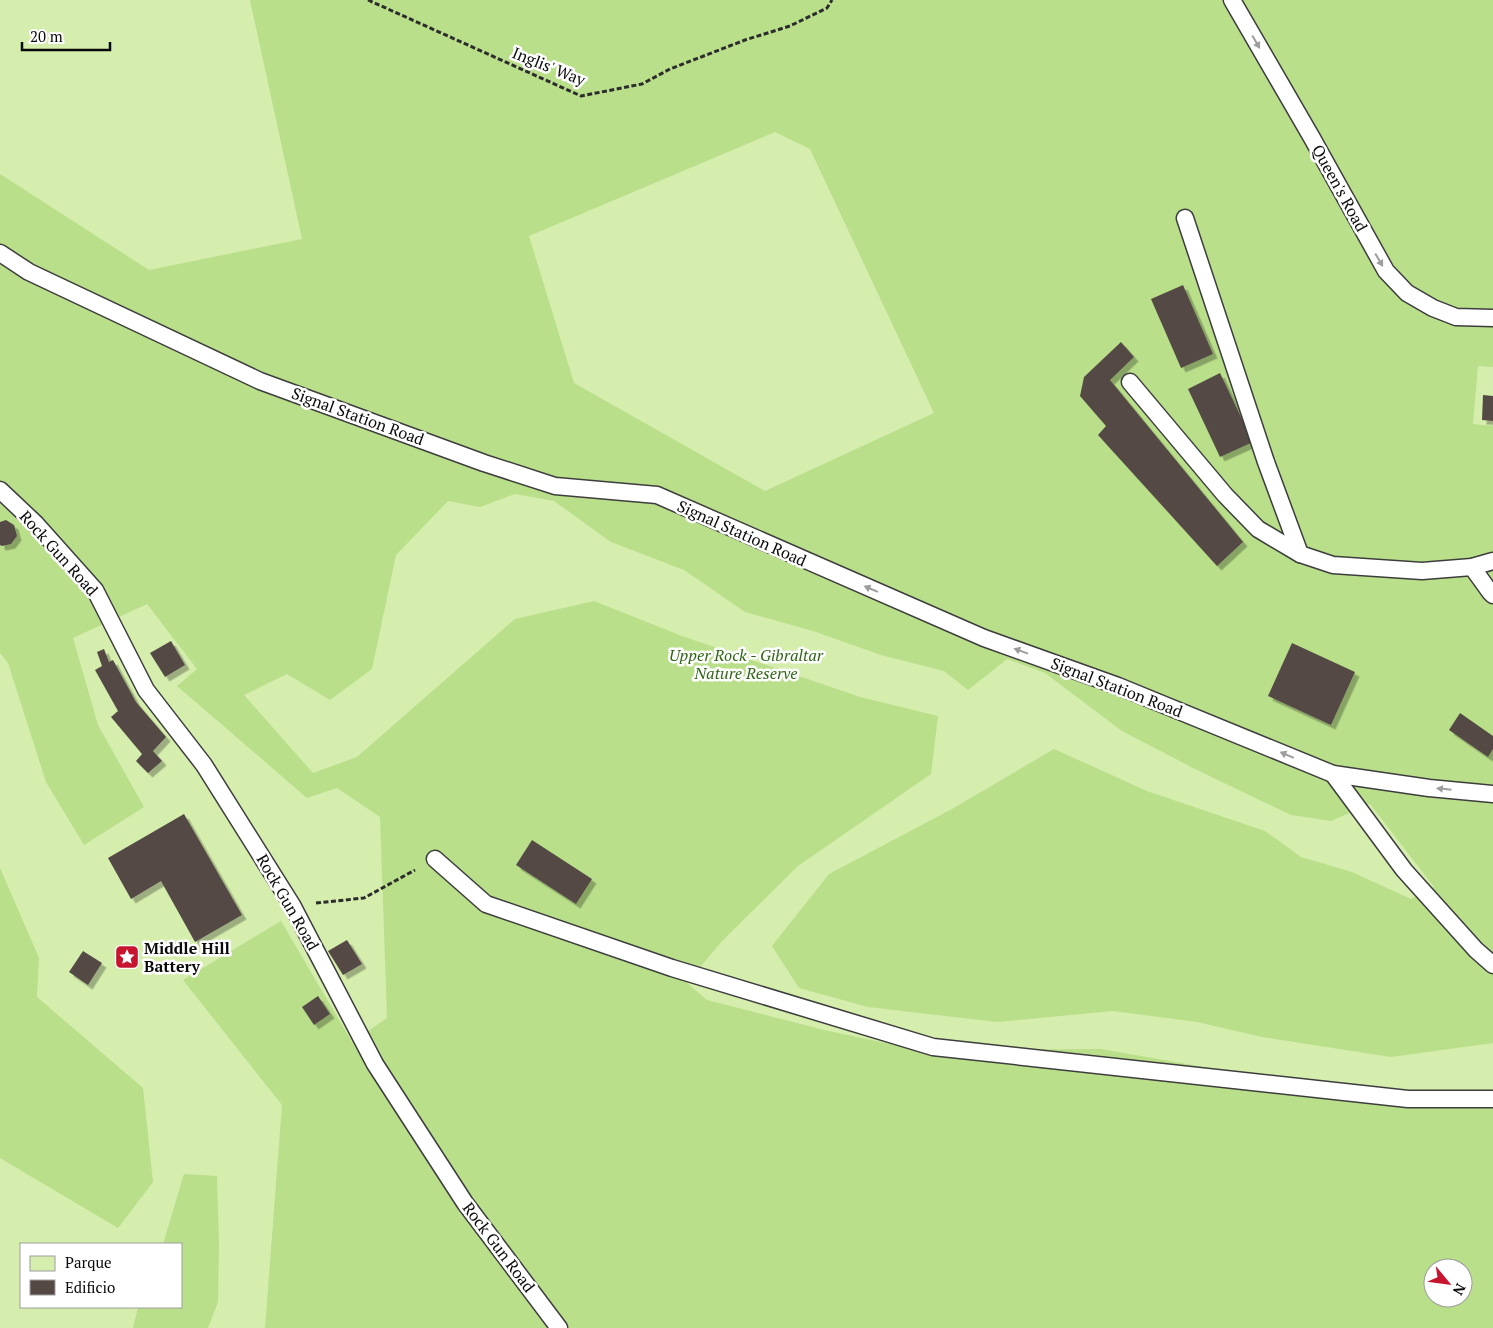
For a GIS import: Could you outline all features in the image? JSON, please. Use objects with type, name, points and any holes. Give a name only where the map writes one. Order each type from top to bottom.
[{"type":"lane","name":"Queen's Road","points":[[1232,0],[1386,271],[1407,293],[1433,308],[1456,317],[1493,318]]},
{"type":"lane","points":[[1185,218],[1256,434],[1300,554]]},
{"type":"lane","name":"Signal Station Road","points":[[0,253],[30,272],[260,381],[484,463],[555,486],[657,496],[984,638],[1118,686],[1333,774],[1429,788],[1493,794]]},
{"type":"lane","points":[[1130,382],[1238,509],[1258,529],[1300,554],[1333,566],[1422,571],[1472,567],[1493,561]]},
{"type":"lane","name":"Rock Gun Road","points":[[0,490],[36,524],[95,590],[146,690],[204,765],[292,905],[376,1064],[465,1203],[559,1328]]},
{"type":"lane","points":[[1472,567],[1493,595]]},
{"type":"lane","points":[[1333,774],[1404,870],[1476,950],[1493,965]]},
{"type":"lane","points":[[435,859],[486,904],[672,968],[933,1047],[1408,1099],[1493,1099]]},
{"type":"path","name":"Inglis' Way","points":[[368,0],[581,96],[642,84],[670,69],[745,40],[790,26],[827,8],[832,0]]},
{"type":"path","points":[[292,905],[364,898],[435,859]]},
{"type":"green space","name":"Upper Rock - Gibraltar Nature Reserve","points":[[0,0],[1493,0],[1493,1328],[0,1328]]},
{"type":"green space","name":"Upper Rock - Gibraltar Nature Reserve","points":[[250,0],[1493,0],[1493,367],[1478,366],[1473,424],[1493,426],[1493,1043],[1391,1057],[1262,1037],[1197,1022],[1113,1011],[997,1022],[868,1007],[799,988],[772,946],[829,874],[952,809],[1054,749],[1147,791],[1265,831],[1301,857],[1352,872],[1411,899],[1434,887],[1370,804],[1331,821],[1291,815],[1197,770],[1122,731],[1045,673],[1007,659],[968,690],[944,671],[881,655],[813,631],[745,612],[684,570],[611,542],[554,501],[515,494],[480,507],[448,501],[396,555],[372,669],[330,700],[287,674],[244,695],[313,773],[357,757],[515,619],[594,601],[682,636],[860,697],[938,716],[931,774],[798,866],[722,941],[687,983],[707,1000],[824,1030],[918,1050],[1101,1049],[1409,1103],[1493,1103],[1493,1328],[265,1328],[282,1105],[183,980],[281,921],[352,1042],[387,1018],[380,817],[337,788],[307,798],[177,686],[197,669],[147,604],[73,638],[98,725],[144,807],[84,845],[46,782],[8,663],[0,653],[0,174],[149,270],[302,239]],"holes":[[[775,132],[810,149],[934,413],[765,491],[574,383],[529,236]]]},
{"type":"green space","points":[[0,868],[39,958],[37,997],[143,1088],[153,1182],[118,1228],[0,1158]]},
{"type":"green space","points":[[184,1174],[217,1176],[218,1302],[208,1328],[133,1328],[138,1308],[182,1308],[182,1243],[163,1243]]},
{"type":"building","points":[[1183,285],[1213,354],[1181,368],[1151,299]]},
{"type":"building","points":[[1121,342],[1134,357],[1110,380],[1243,542],[1217,566],[1098,435],[1106,426],[1080,396],[1084,377]]},
{"type":"building","points":[[1220,373],[1253,442],[1220,457],[1188,389]]},
{"type":"building","points":[[1483,395],[1493,396],[1493,421],[1482,420]]},
{"type":"building","points":[[6,520],[14,525],[17,536],[11,544],[2,546],[0,545],[0,522]]},
{"type":"building","points":[[171,641],[185,665],[165,677],[150,653]]},
{"type":"building","points":[[1292,643],[1355,672],[1331,725],[1268,696]]},
{"type":"building","points":[[104,649],[109,662],[113,660],[136,702],[166,737],[153,751],[162,761],[148,773],[136,761],[142,754],[111,717],[118,711],[95,670],[102,666],[97,652]]},
{"type":"building","points":[[1460,713],[1493,736],[1493,749],[1488,757],[1449,730]]},
{"type":"building","points":[[184,814],[242,915],[195,942],[161,881],[131,899],[108,858]]},
{"type":"building","points":[[532,840],[592,879],[576,904],[516,865]]},
{"type":"building","points":[[347,940],[362,964],[343,975],[328,951]]},
{"type":"building","points":[[83,951],[102,963],[88,985],[69,972]]},
{"type":"building","points":[[318,996],[330,1014],[314,1025],[302,1007]]},
{"type":"place","name":"Middle Hill Battery","points":[[127,957]]}]
